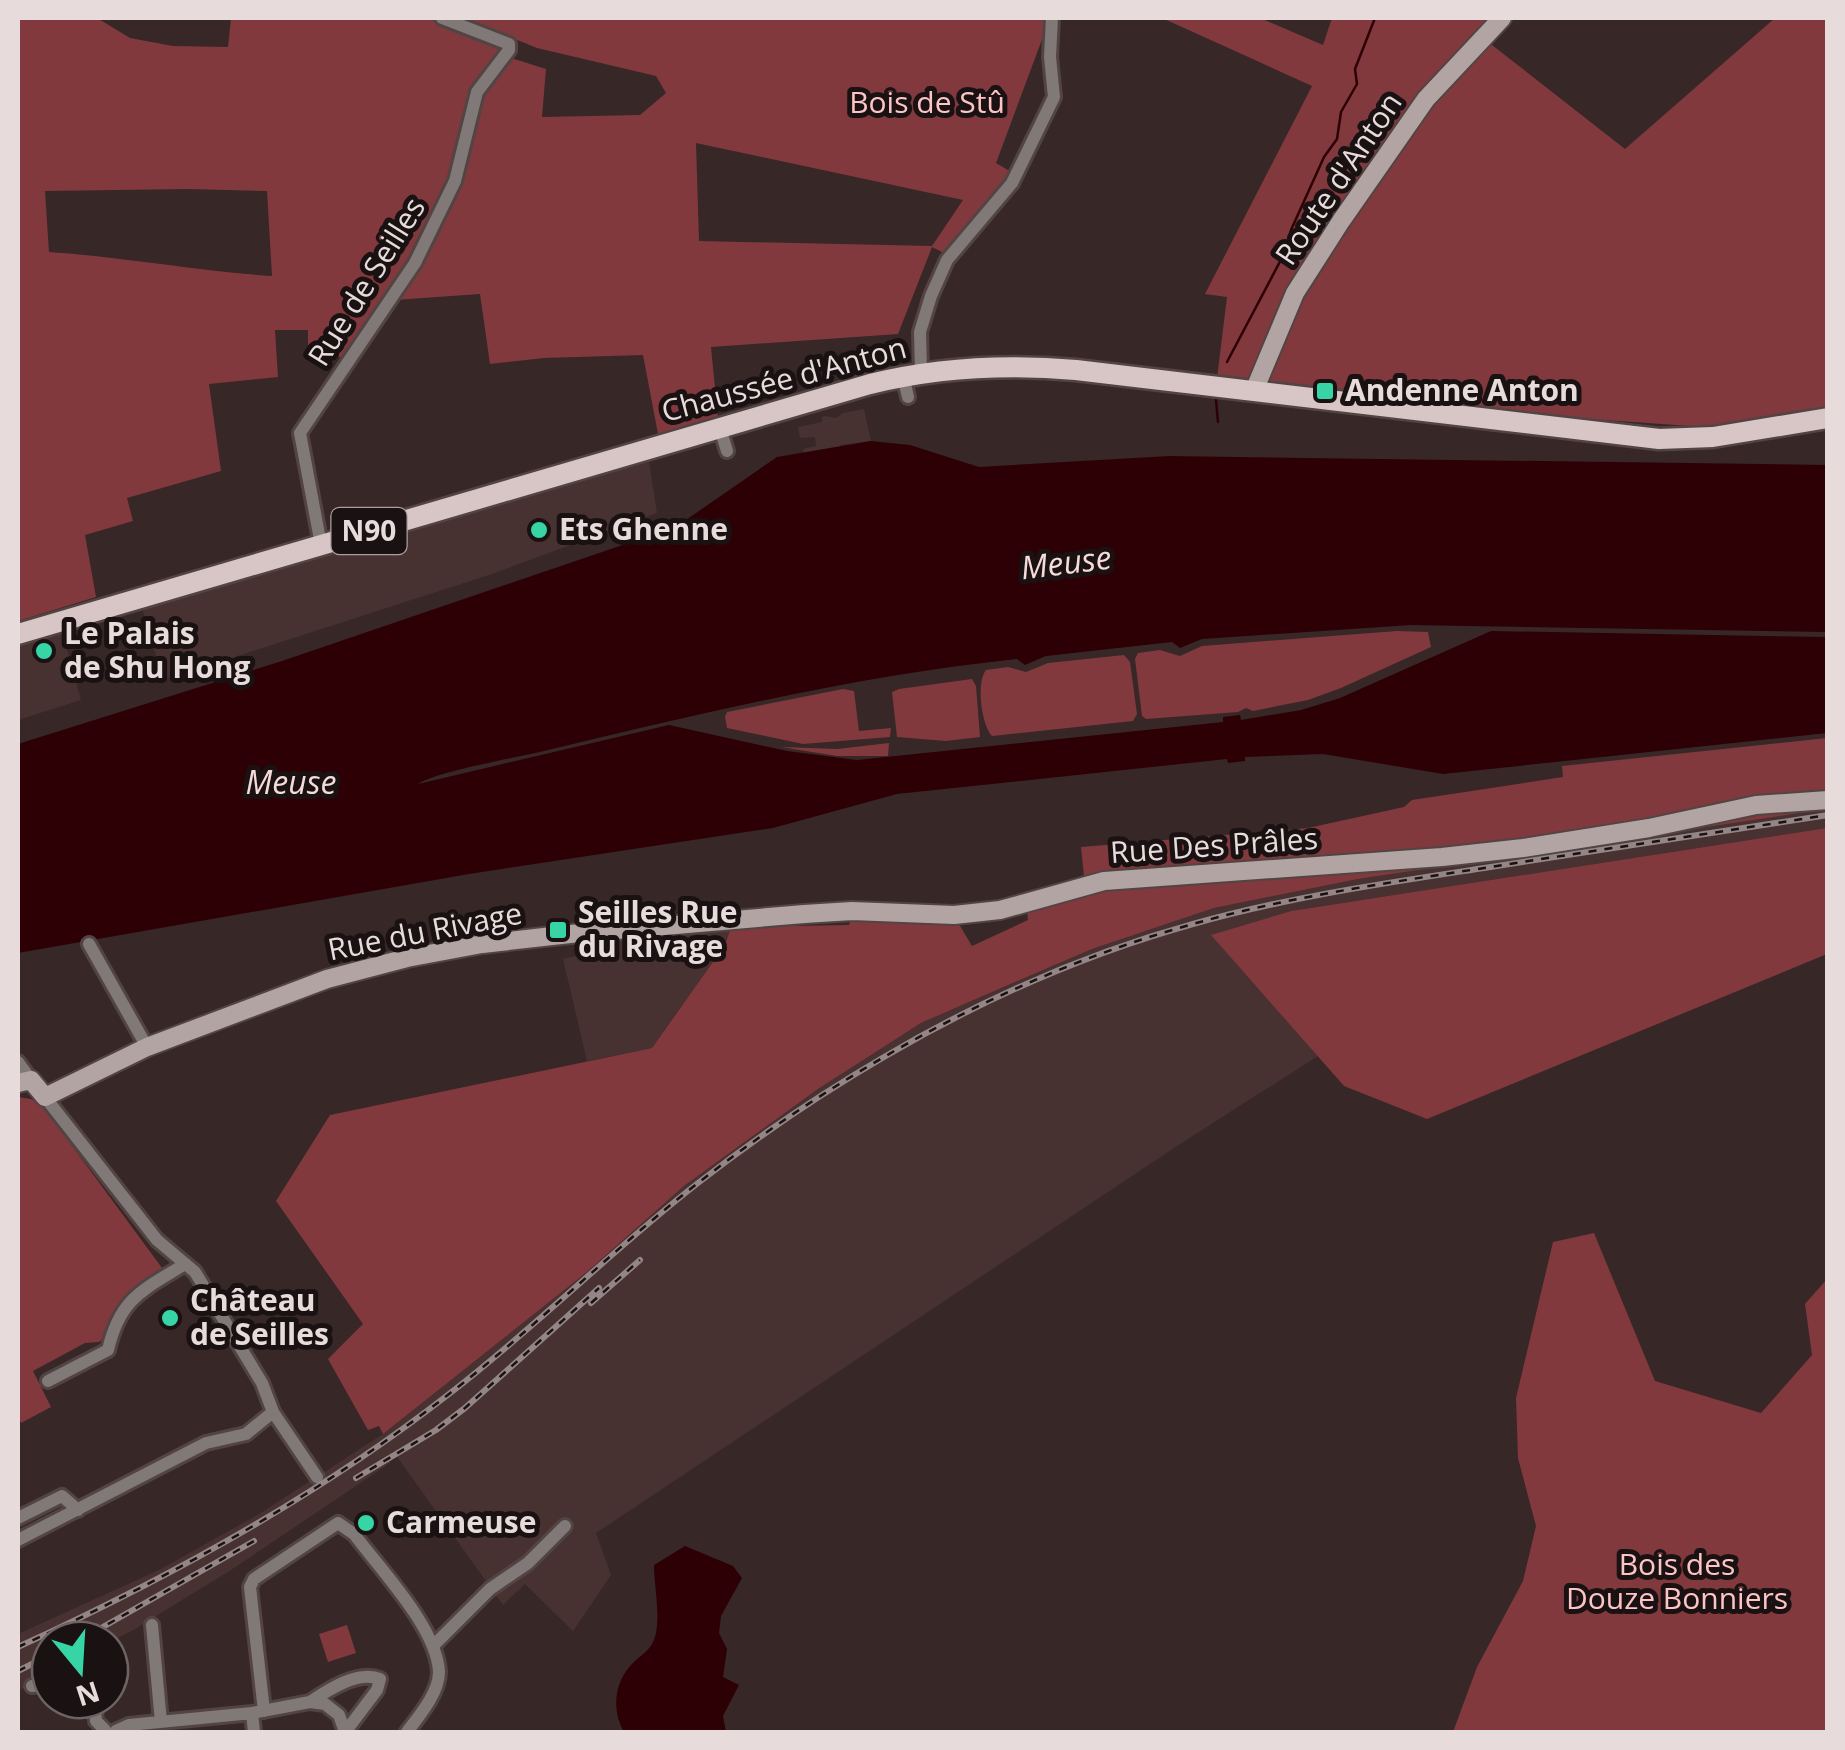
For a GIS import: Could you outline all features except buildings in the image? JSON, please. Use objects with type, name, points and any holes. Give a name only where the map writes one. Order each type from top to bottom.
[{"type":"main road","name":"Chaussée d'Anton","points":[[18,634],[912,374],[1020,365],[1672,440],[1713,438],[1828,418]]},
{"type":"street","name":"Rue de Seilles","points":[[321,545],[300,433],[415,263],[455,181],[477,92],[509,50],[510,44],[500,39],[442,18]]},
{"type":"street","points":[[908,397],[920,332],[947,260],[1012,183],[1054,97],[1050,58],[1052,18]]},
{"type":"street","name":"Route d'Anton","points":[[1254,391],[1295,293],[1341,221],[1426,99],[1502,18]]},
{"type":"street","points":[[720,428],[728,450]]},
{"type":"street","name":"Rue Des Prâles","points":[[605,931],[852,911],[954,915],[1000,910],[1104,881],[1491,852],[1649,828],[1756,805],[1828,800]]},
{"type":"street","name":"Rue du Rivage","points":[[46,1097],[147,1047],[327,978],[482,944],[605,931]]},
{"type":"street","points":[[89,944],[147,1047]]},
{"type":"street","points":[[18,1062],[24,1081],[46,1097],[157,1240],[196,1272],[262,1383],[273,1412],[317,1477]]},
{"type":"street","points":[[48,1381],[108,1350],[120,1314],[140,1293],[185,1264]]},
{"type":"street","points":[[18,1540],[206,1443],[246,1434],[273,1412]]},
{"type":"street","points":[[18,1518],[62,1496],[78,1510]]},
{"type":"street","points":[[254,1732],[258,1712],[250,1587],[254,1578],[338,1523],[354,1534],[434,1645],[439,1674],[425,1709],[407,1732]]},
{"type":"street","points":[[434,1645],[490,1589],[528,1563],[566,1526]]},
{"type":"street","points":[[152,1625],[161,1722]]},
{"type":"street","points":[[310,1702],[331,1688],[364,1677],[380,1679],[377,1690],[346,1732]]},
{"type":"street","points":[[110,1732],[129,1725],[215,1718],[310,1702],[324,1704],[339,1715],[346,1732]]},
{"type":"street","points":[[215,1718],[216,1732]]},
{"type":"shaded area","points":[[864,409],[871,441],[840,445],[847,488],[811,489],[803,449],[816,446],[815,437],[800,438],[798,427],[822,422],[825,416],[836,418]]},
{"type":"shaded area","points":[[649,462],[657,513],[489,575],[163,680],[142,608]]},
{"type":"shaded area","points":[[62,631],[81,700],[18,720],[18,645]]},
{"type":"shaded area","points":[[1827,808],[1827,828],[1291,911],[1212,935],[1318,1056],[596,1533],[611,1575],[573,1631],[525,1584],[503,1605],[393,1451],[390,1463],[231,1570],[130,1632],[130,1620],[49,1620],[159,1570],[259,1514],[383,1434],[587,1272],[684,1186],[818,1089],[921,1023],[1092,949],[1214,908],[1358,879]]},
{"type":"shaded area","points":[[731,927],[725,945],[652,1048],[587,1061],[563,959],[581,955],[577,937]]},
{"type":"shaded area","points":[[30,1629],[30,1685],[18,1691],[18,1634]]},
{"type":"green space","name":"Bois de Stû","points":[[18,18],[97,18],[130,38],[173,46],[228,47],[231,18],[1050,18],[996,163],[1013,173],[948,255],[932,247],[898,334],[711,347],[718,419],[658,434],[643,355],[490,364],[480,294],[395,300],[423,260],[484,88],[508,57],[546,69],[542,117],[640,115],[666,93],[656,76],[537,48],[510,37],[478,82],[451,176],[395,290],[347,359],[308,348],[308,330],[275,330],[278,377],[209,384],[221,471],[127,498],[133,521],[85,535],[96,597],[18,621]],"holes":[[[696,143],[963,200],[932,246],[699,241]],[[45,191],[267,191],[272,276],[49,252]]]},
{"type":"green space","points":[[1162,18],[1260,18],[1323,45],[1332,18],[1502,18],[1483,38],[1625,149],[1775,18],[1827,18],[1827,408],[1704,427],[1576,418],[1256,382],[1216,386],[1227,297],[1205,294],[1312,86]]},
{"type":"green space","points":[[1428,632],[1431,647],[1308,700],[1253,711],[1246,708],[1238,712],[1146,719],[1142,716],[1135,659],[1138,653],[1160,650],[1180,656],[1202,646]]},
{"type":"green space","points":[[1124,655],[1130,662],[1137,714],[1133,721],[992,736],[988,730],[981,693],[986,670],[1008,667],[1026,672],[1048,663]]},
{"type":"green space","points":[[972,679],[976,686],[980,737],[946,741],[897,737],[892,692]]},
{"type":"green space","points":[[843,689],[854,691],[859,731],[891,728],[890,737],[803,744],[727,728],[727,712]]},
{"type":"green space","points":[[1827,738],[1827,809],[1358,879],[1214,908],[1092,949],[921,1023],[818,1089],[684,1186],[587,1272],[383,1434],[379,1426],[368,1430],[328,1359],[363,1324],[276,1201],[330,1115],[652,1048],[725,945],[731,927],[849,925],[852,916],[956,919],[972,946],[1028,920],[1026,903],[1085,886],[1081,847],[1308,828],[1404,807],[1412,800],[1563,777],[1562,766]]},
{"type":"green space","points":[[889,743],[888,756],[837,756],[781,747],[837,749]]},
{"type":"green space","points":[[1827,828],[1827,954],[1427,1119],[1344,1086],[1211,935],[1291,911]]},
{"type":"green space","points":[[18,1097],[42,1105],[165,1272],[117,1306],[108,1333],[99,1342],[85,1343],[33,1371],[51,1407],[21,1423],[18,1415]]},
{"type":"green space","name":"Bois des Douze Bonniers","points":[[1594,1233],[1655,1381],[1761,1413],[1812,1355],[1805,1304],[1827,1279],[1827,1732],[1453,1732],[1477,1667],[1523,1581],[1536,1526],[1518,1458],[1516,1398],[1553,1242]]},
{"type":"green space","points":[[347,1625],[356,1653],[328,1662],[319,1634]]},
{"type":"water","name":"Meuse","points":[[871,441],[910,445],[979,467],[1169,456],[1827,465],[1827,632],[1411,625],[1202,639],[1180,648],[1172,642],[1046,656],[1025,665],[1017,659],[957,666],[838,686],[478,765],[418,784],[669,725],[787,751],[857,760],[1223,722],[1223,717],[1240,715],[1241,720],[1301,710],[1340,698],[1491,631],[1827,637],[1827,733],[1443,774],[1323,754],[1245,757],[1245,761],[1228,763],[1227,759],[897,794],[773,828],[469,874],[18,953],[18,744],[282,661],[652,535],[683,522],[777,457]]},
{"type":"water","points":[[685,1546],[733,1566],[742,1578],[721,1616],[719,1633],[727,1649],[723,1677],[739,1685],[723,1716],[726,1732],[624,1732],[617,1714],[619,1686],[628,1669],[652,1644],[657,1629],[654,1565]]},
{"type":"waterway","points":[[1227,362],[1284,254],[1324,157],[1337,139],[1341,112],[1357,84],[1355,69],[1375,18]]},
{"type":"waterway","points":[[1216,400],[1218,422]]},
{"type":"railway","points":[[18,1647],[186,1564],[347,1467],[481,1369],[666,1209],[743,1149],[860,1071],[996,998],[1113,949],[1265,906],[1374,885],[1828,815]]},
{"type":"railway","points":[[591,1303],[640,1260]]},
{"type":"railway","points":[[356,1478],[465,1408],[599,1288]]},
{"type":"railway","points":[[115,1620],[254,1541]]},
{"type":"railway","points":[[18,1671],[30,1665]]},
{"type":"place","name":"Andenne Anton","points":[[1325,391]]},
{"type":"place","name":"Ets Ghenne","points":[[539,530]]},
{"type":"place","name":"Le Palais de Shu Hong","points":[[44,651]]},
{"type":"place","name":"Seilles Rue du Rivage","points":[[558,930]]},
{"type":"place","name":"Château de Seilles","points":[[170,1318]]},
{"type":"place","name":"Carmeuse","points":[[366,1523]]}]
